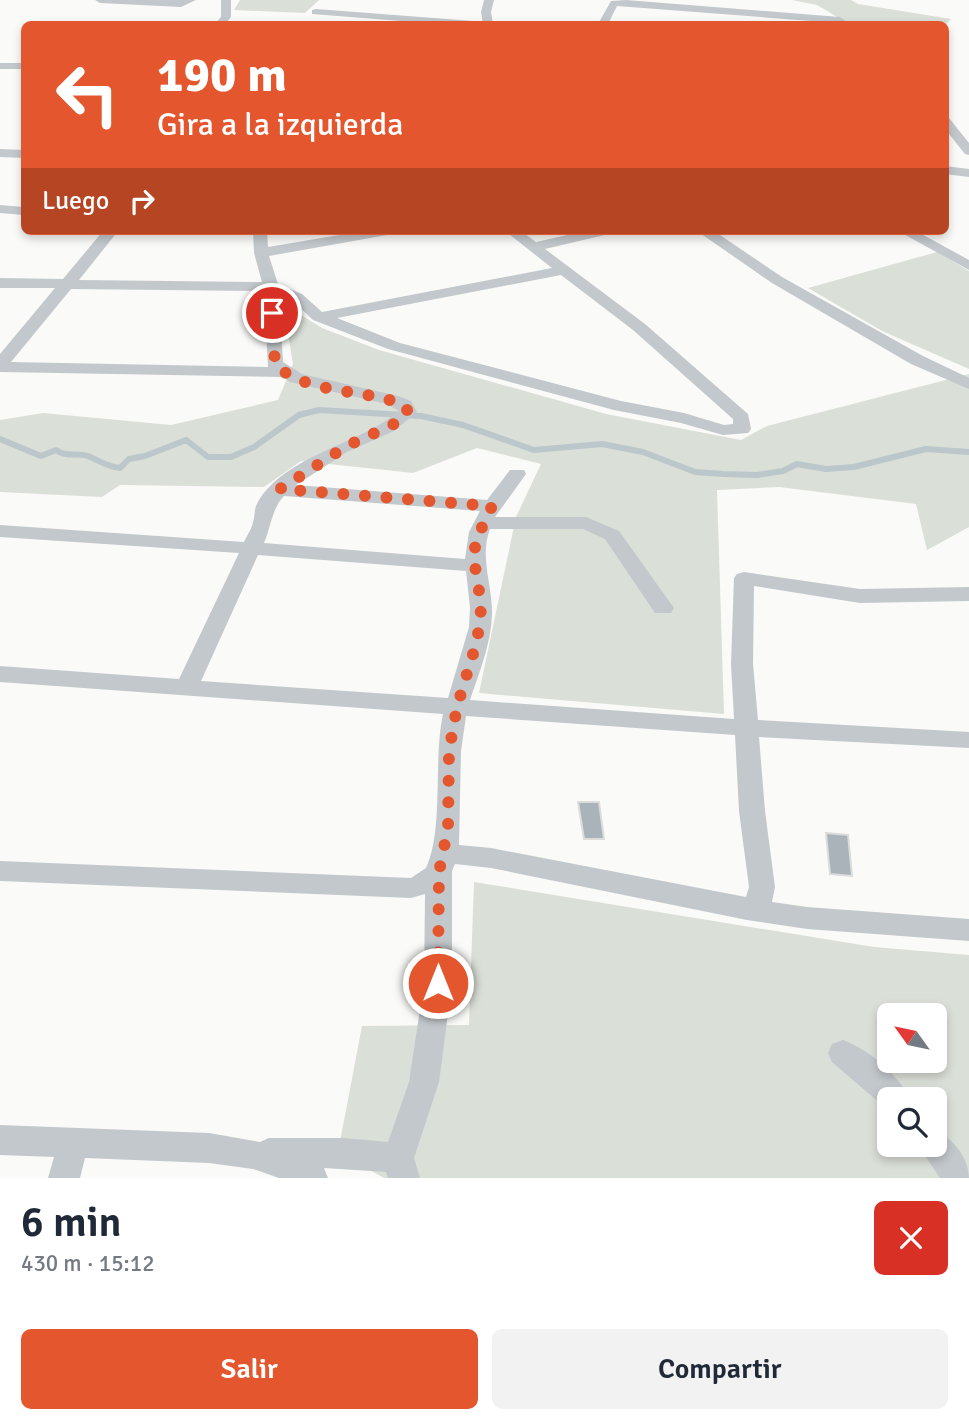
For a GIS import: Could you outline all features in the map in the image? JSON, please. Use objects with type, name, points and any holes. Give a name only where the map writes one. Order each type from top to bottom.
[{"type":"street","points":[[100,0],[181,4],[191,0]]},
{"type":"street","points":[[223,21],[226,17],[226,0]]},
{"type":"street","points":[[330,0],[313,15],[420,21]]},
{"type":"street","points":[[488,21],[486,12],[489,0]]},
{"type":"street","points":[[605,21],[618,2],[831,21]]},
{"type":"street","points":[[2,68],[21,66]]},
{"type":"street","points":[[949,127],[969,151]]},
{"type":"street","points":[[0,153],[21,154]]},
{"type":"street","points":[[949,170],[969,173]]},
{"type":"street","points":[[0,209],[21,211]]},
{"type":"street","points":[[0,366],[108,235]]},
{"type":"street","points":[[260,235],[261,253],[271,288],[275,364],[283,372]]},
{"type":"street","points":[[261,253],[364,235]]},
{"type":"street","points":[[0,283],[69,282],[271,288],[297,297],[318,317],[394,346],[620,406],[684,418],[723,430],[742,429],[742,418],[673,355],[517,235]]},
{"type":"street","points":[[533,247],[586,235]]},
{"type":"street","points":[[710,235],[800,293],[917,360],[969,384]]},
{"type":"street","points":[[912,235],[969,266]]},
{"type":"street","points":[[318,317],[565,270]]},
{"type":"street","points":[[0,366],[283,372],[313,384],[405,405],[408,412],[398,422],[347,446],[280,489],[266,505],[263,523],[186,688]]},
{"type":"street","points":[[0,1140],[209,1148],[253,1154],[343,1153],[401,1168],[424,1082],[438,983],[441,862],[448,828],[449,751],[457,707],[481,618],[475,542],[487,515],[517,474]]},
{"type":"street","points":[[280,489],[487,515],[586,523],[611,535],[663,608]]},
{"type":"street","points":[[0,531],[398,558],[475,566]]},
{"type":"street","points":[[747,909],[758,903],[762,887],[752,811],[742,664],[744,578],[860,596],[969,594]]},
{"type":"street","points":[[0,674],[748,728],[969,740]]},
{"type":"street","points":[[441,862],[491,858],[747,909],[807,918],[969,930]]},
{"type":"street","points":[[0,871],[411,888],[427,883],[441,862]]},
{"type":"street","points":[[843,1053],[885,1087]]},
{"type":"street","points":[[64,1178],[73,1143]]},
{"type":"street","points":[[253,1154],[312,1178]]},
{"type":"street","points":[[943,1157],[960,1178]]},
{"type":"shaded area","points":[[240,0],[319,0],[305,13],[234,10]]},
{"type":"shaded area","points":[[792,0],[851,0],[858,4],[951,19],[844,21],[817,5]]},
{"type":"shaded area","points":[[937,252],[969,271],[969,369],[882,331],[808,288]]},
{"type":"shaded area","points":[[283,304],[322,328],[379,350],[606,414],[741,440],[767,426],[969,374],[969,527],[927,550],[916,504],[779,487],[717,490],[724,714],[479,693],[516,517],[541,464],[477,448],[413,473],[301,461],[264,487],[120,485],[102,497],[0,492],[0,420],[43,413],[171,425],[278,400],[293,364]]},
{"type":"shaded area","points":[[474,882],[874,947],[969,955],[969,1178],[384,1178],[338,1152],[362,1026],[469,1025]]},
{"type":"building","points":[[578,802],[599,802],[604,839],[584,839]]},
{"type":"building","points":[[826,833],[848,835],[852,876],[830,874]]},
{"type":"waterway","points":[[0,439],[41,456],[56,450],[64,454],[88,456],[120,468],[129,459],[145,456],[186,440],[208,457],[231,457],[254,447],[299,415],[319,410],[421,416],[463,425],[534,450],[602,444],[643,452],[695,472],[723,474],[757,475],[783,471],[797,464],[826,469],[854,467],[926,449],[969,452]]},
{"type":"route","points":[[272,313],[275,364],[283,372],[313,384],[392,400],[405,405],[408,412],[398,422],[347,446],[280,489],[492,506],[475,542],[481,618],[457,707],[449,751],[448,828],[439,872],[438,983]]}]
